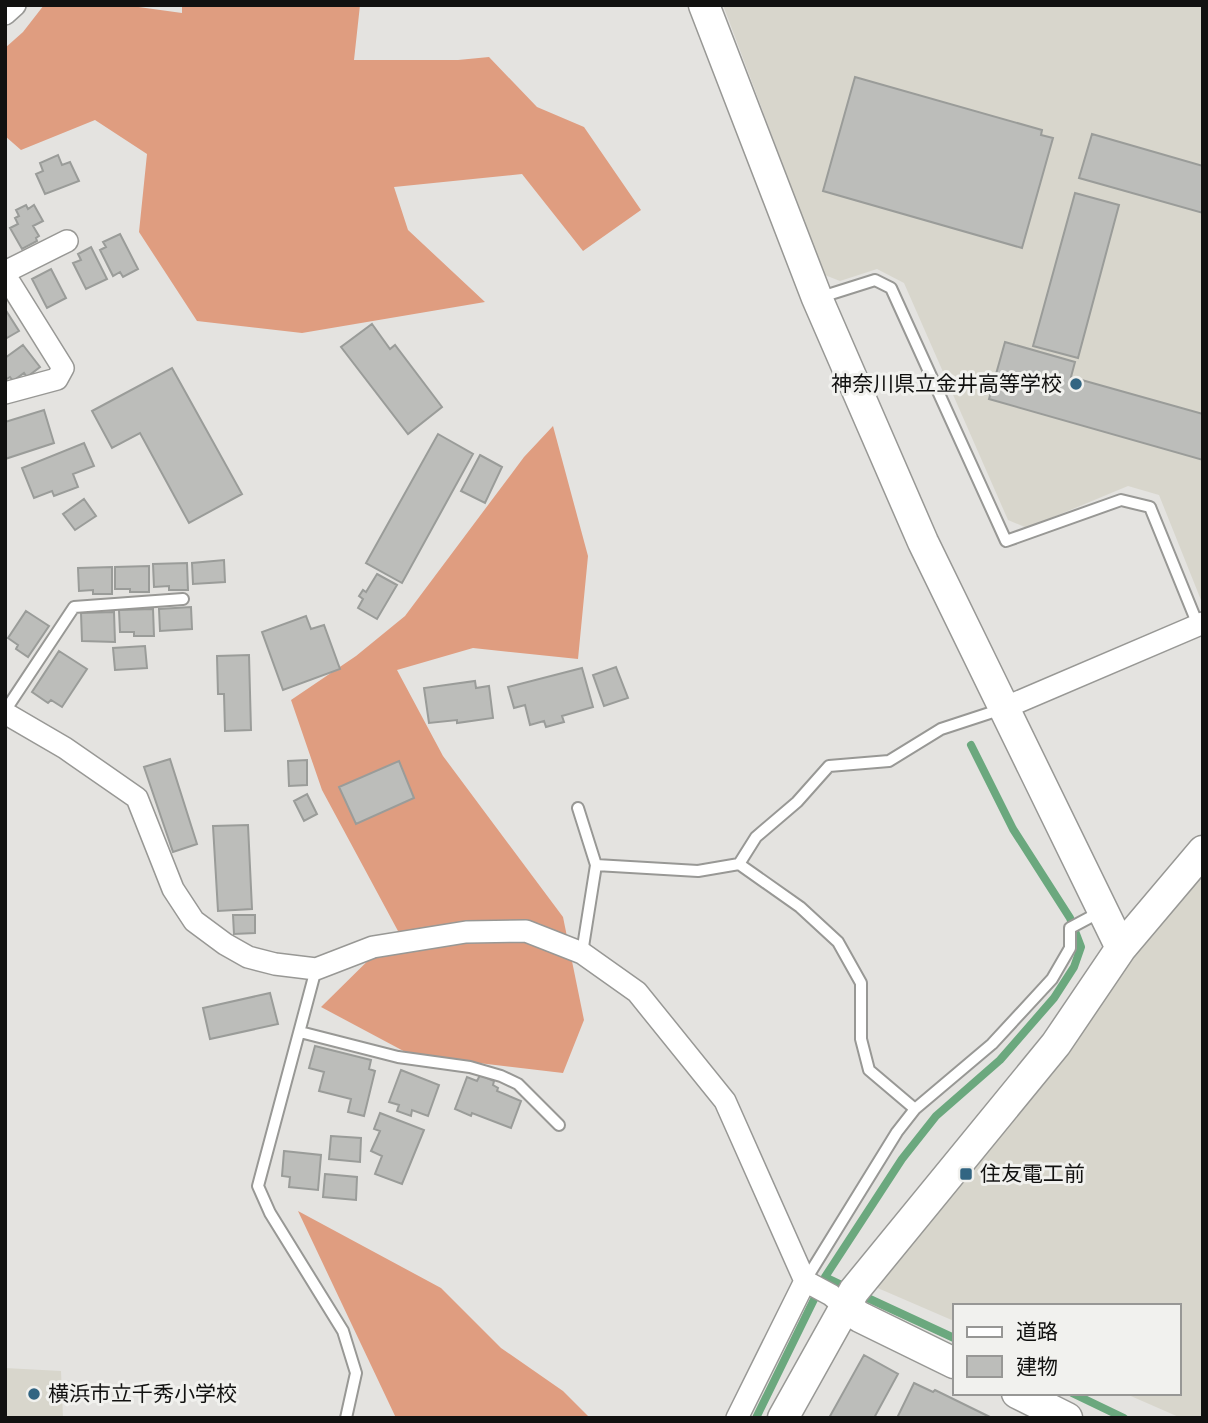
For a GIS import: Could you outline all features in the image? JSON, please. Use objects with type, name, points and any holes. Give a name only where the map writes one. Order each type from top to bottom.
[{"type":"street","points":[[5,15],[15,5]]},
{"type":"street","points":[[704,5],[817,298],[923,542],[1121,948]]},
{"type":"street","points":[[5,393],[57,379],[63,368],[5,273],[66,241]]},
{"type":"street","points":[[1004,708],[1200,624]]},
{"type":"street","points":[[5,712],[65,748],[137,797],[173,889],[194,921],[248,957],[275,964],[316,969],[373,947],[466,932],[526,931],[582,953],[636,992],[725,1101],[830,1292],[860,1317],[953,1363]]},
{"type":"street","points":[[737,1418],[830,1292],[881,1260],[1056,1044],[1121,948],[1203,851]]},
{"type":"street","points":[[783,1418],[830,1292]]},
{"type":"street","points":[[1021,1395],[1067,1418]]},
{"type":"lane","points":[[817,298],[875,281],[891,288],[1006,541],[1121,500],[1150,506],[1200,624]]},
{"type":"lane","points":[[5,712],[74,607],[183,599]]},
{"type":"lane","points":[[739,864],[757,837],[797,802],[829,766],[890,761],[941,729],[1004,708]]},
{"type":"lane","points":[[578,808],[596,865],[582,953]]},
{"type":"lane","points":[[596,865],[698,871],[739,864],[800,906],[838,942],[861,983],[861,1039],[869,1070],[915,1109]]},
{"type":"lane","points":[[830,1292],[897,1132],[915,1109],[992,1044],[1052,979],[1070,948],[1069,928],[1102,911]]},
{"type":"lane","points":[[316,969],[258,1185],[270,1213],[343,1331],[356,1373],[346,1418]]},
{"type":"lane","points":[[300,1032],[398,1057],[470,1067],[501,1076],[518,1084],[559,1125]]},
{"type":"shaded area","points":[[44,5],[124,5],[182,13],[182,5],[360,5],[354,60],[458,60],[489,57],[537,107],[584,127],[641,210],[583,251],[522,174],[394,187],[408,230],[485,302],[302,333],[197,321],[139,232],[147,154],[95,120],[21,150],[5,136],[5,48],[23,32]]},
{"type":"shaded area","name":"神奈川県立金井高等学校","points":[[723,5],[1203,5],[1203,605],[1159,495],[1128,486],[1027,528],[1008,520],[904,283],[877,269],[840,281],[817,272],[815,264],[819,261]]},
{"type":"shaded area","points":[[553,426],[588,556],[578,659],[473,648],[397,670],[443,756],[563,917],[584,1020],[563,1073],[411,1055],[321,1007],[398,931],[322,790],[291,700],[356,656],[405,616],[524,457]]},
{"type":"shaded area","points":[[1203,869],[1203,1418],[1181,1418],[1129,1395],[1180,1395],[1180,1304],[953,1304],[953,1321],[873,1286]]},
{"type":"shaded area","points":[[298,1211],[441,1288],[501,1348],[563,1391],[590,1418],[396,1418]]},
{"type":"shaded area","name":"横浜市立千秀小学校","points":[[5,1368],[61,1371],[63,1418],[5,1418]]},
{"type":"building","points":[[855,77],[1042,130],[1041,135],[1053,138],[1022,248],[823,191]]},
{"type":"building","points":[[1092,134],[1203,166],[1203,213],[1079,178]]},
{"type":"building","points":[[58,155],[62,165],[70,162],[79,181],[45,194],[36,174],[43,171],[40,163]]},
{"type":"building","points":[[1075,193],[1119,205],[1078,358],[1033,346]]},
{"type":"building","points":[[26,205],[28,209],[34,205],[43,221],[33,226],[39,236],[37,241],[22,249],[10,228],[18,224],[15,218],[19,216],[16,210]]},
{"type":"building","points":[[120,234],[138,269],[123,277],[120,272],[113,276],[100,250],[106,247],[103,242]]},
{"type":"building","points":[[91,247],[107,279],[86,289],[73,263],[81,260],[78,254]]},
{"type":"building","points":[[51,269],[66,298],[47,308],[32,279]]},
{"type":"building","points":[[5,309],[19,331],[5,339]]},
{"type":"building","points":[[372,324],[390,349],[395,345],[442,407],[408,434],[341,347]]},
{"type":"building","points":[[1005,342],[1075,362],[1071,377],[1203,414],[1203,460],[989,399]]},
{"type":"building","points":[[23,345],[40,367],[27,377],[24,373],[13,381],[10,377],[5,380],[5,358]]},
{"type":"building","points":[[172,368],[242,494],[189,523],[140,433],[112,448],[92,411]]},
{"type":"building","points":[[44,410],[54,443],[5,459],[5,422]]},
{"type":"building","points":[[438,434],[473,454],[402,583],[366,563]]},
{"type":"building","points":[[84,443],[94,466],[73,474],[78,487],[54,496],[52,491],[34,498],[22,468]]},
{"type":"building","points":[[480,455],[502,467],[485,503],[461,491]]},
{"type":"building","points":[[84,499],[96,516],[75,530],[63,514]]},
{"type":"building","points":[[224,560],[225,582],[193,584],[192,563]]},
{"type":"building","points":[[187,563],[188,590],[169,590],[169,586],[154,587],[153,564]]},
{"type":"building","points":[[149,566],[149,592],[115,589],[115,567]]},
{"type":"building","points":[[112,567],[112,594],[93,594],[93,590],[79,591],[78,568]]},
{"type":"building","points":[[377,574],[397,585],[377,619],[358,608],[363,599],[359,596],[363,590],[366,592]]},
{"type":"building","points":[[191,607],[192,629],[160,631],[159,609]]},
{"type":"building","points":[[153,609],[154,636],[134,636],[134,632],[120,632],[119,610]]},
{"type":"building","points":[[26,611],[49,626],[28,657],[16,649],[18,645],[8,638]]},
{"type":"building","points":[[114,612],[115,642],[82,641],[81,613]]},
{"type":"building","points":[[306,616],[311,629],[324,625],[340,669],[283,690],[262,632]]},
{"type":"building","points":[[145,646],[147,668],[115,670],[113,648]]},
{"type":"building","points":[[59,651],[87,669],[62,707],[51,700],[48,703],[32,692]]},
{"type":"building","points":[[249,655],[251,730],[225,731],[224,694],[218,694],[217,656]]},
{"type":"building","points":[[616,667],[628,698],[604,706],[593,675]]},
{"type":"building","points":[[582,668],[593,707],[562,716],[564,722],[546,727],[544,721],[530,725],[525,705],[514,708],[508,687]]},
{"type":"building","points":[[475,681],[476,688],[489,686],[493,718],[457,723],[457,720],[429,723],[424,688]]},
{"type":"building","points":[[170,759],[197,844],[173,852],[144,767]]},
{"type":"building","points":[[307,760],[307,785],[289,786],[288,761]]},
{"type":"building","points":[[399,761],[414,798],[356,824],[339,787]]},
{"type":"building","points":[[307,794],[317,814],[304,821],[294,801]]},
{"type":"building","points":[[248,825],[252,909],[218,911],[213,826]]},
{"type":"building","points":[[233,915],[255,915],[255,933],[234,934]]},
{"type":"building","points":[[270,993],[278,1024],[210,1039],[203,1008]]},
{"type":"building","points":[[315,1046],[371,1060],[369,1069],[375,1071],[364,1116],[348,1112],[351,1099],[319,1091],[324,1072],[309,1068]]},
{"type":"building","points":[[401,1070],[439,1085],[428,1116],[412,1110],[411,1116],[397,1111],[399,1105],[389,1102]]},
{"type":"building","points":[[480,1075],[494,1081],[493,1085],[498,1088],[497,1091],[521,1101],[511,1128],[455,1109],[467,1077],[477,1081]]},
{"type":"building","points":[[380,1113],[424,1130],[402,1184],[375,1174],[382,1156],[371,1151],[380,1131],[374,1129]]},
{"type":"building","points":[[331,1136],[361,1138],[360,1162],[329,1159]]},
{"type":"building","points":[[284,1151],[321,1155],[318,1190],[289,1187],[290,1177],[282,1176]]},
{"type":"building","points":[[325,1174],[357,1177],[356,1200],[323,1197]]},
{"type":"building","points":[[864,1355],[898,1374],[874,1418],[829,1418]]},
{"type":"building","points":[[914,1383],[933,1392],[935,1390],[992,1418],[897,1418]]},
{"type":"waterway","points":[[756,1418],[825,1277],[902,1159],[936,1116],[1000,1060],[1054,998],[1074,967],[1081,947],[1070,918],[1013,829],[971,745]]},
{"type":"waterway","points":[[825,1277],[848,1288]]},
{"type":"waterway","points":[[859,1294],[953,1338]]},
{"type":"waterway","points":[[1076,1395],[1124,1418]]},
{"type":"place","name":"神奈川県立金井高等学校","points":[[1076,384]]},
{"type":"place","name":"住友電工前","points":[[966,1174]]},
{"type":"place","name":"横浜市立千秀小学校","points":[[34,1394]]}]
